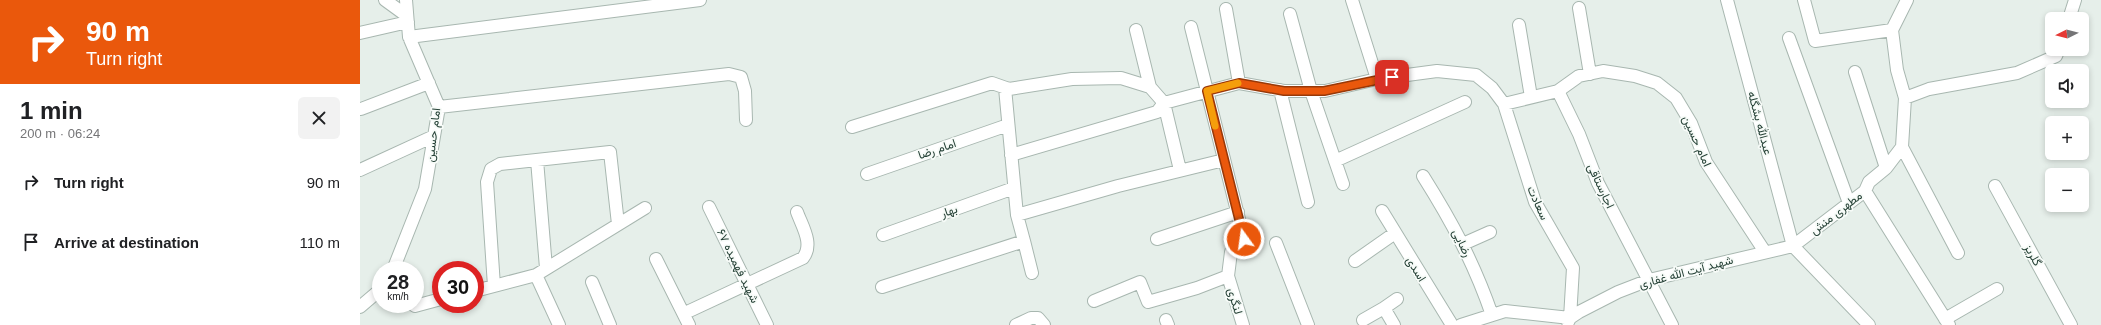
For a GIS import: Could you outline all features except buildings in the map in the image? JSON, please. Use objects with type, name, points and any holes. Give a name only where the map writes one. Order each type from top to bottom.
[{"type":"street","points":[[384,0],[407,19]]},
{"type":"street","name":"امام حسین","points":[[397,261],[425,189],[439,107],[409,37],[406,0]]},
{"type":"street","points":[[409,37],[700,0]]},
{"type":"street","points":[[1352,0],[1377,79]]},
{"type":"street","name":"عبدالله بشگله","points":[[1728,0],[1793,246]]},
{"type":"street","points":[[1804,0],[1815,41],[1892,30]]},
{"type":"street","points":[[1907,0],[1892,30],[1897,70],[1905,98],[1902,147],[1958,253]]},
{"type":"street","points":[[2071,12],[2075,0]]},
{"type":"street","points":[[1578,8],[1590,74]]},
{"type":"street","points":[[1011,155],[1157,112],[1164,103],[1239,83],[1226,9]]},
{"type":"street","points":[[1290,14],[1311,91],[1343,184]]},
{"type":"street","points":[[360,33],[407,19]]},
{"type":"street","points":[[1519,25],[1531,97]]},
{"type":"street","points":[[1094,301],[1140,282],[1148,302],[1197,288],[1228,276],[1231,252],[1244,239],[1191,27]]},
{"type":"street","points":[[1136,30],[1150,87],[1164,103],[1180,170]]},
{"type":"street","points":[[1789,38],[1849,203]]},
{"type":"street","points":[[1905,98],[1929,89],[2016,73],[2056,56]]},
{"type":"street","name":"سعادت","points":[[1239,83],[1280,90],[1324,91],[1377,79],[1437,71],[1476,75],[1492,88],[1504,104],[1535,202],[1573,268],[1570,323]]},
{"type":"street","name":"امام حسین","points":[[1558,91],[1579,76],[1603,71],[1635,76],[1657,82],[1676,98],[1691,122],[1706,162],[1764,252]]},
{"type":"street","points":[[1855,72],[1886,168]]},
{"type":"street","points":[[439,107],[729,74],[741,77],[746,90],[746,120]]},
{"type":"street","points":[[852,128],[992,83],[1009,89],[1072,79],[1121,78],[1150,87]]},
{"type":"street","points":[[361,109],[429,83]]},
{"type":"street","points":[[1005,88],[1017,215],[1032,273]]},
{"type":"street","points":[[1280,90],[1308,202]]},
{"type":"street","points":[[1504,104],[1558,91]]},
{"type":"street","name":"اجارستاقی","points":[[1558,91],[1579,134],[1598,183],[1672,325]]},
{"type":"street","points":[[1335,161],[1465,102]]},
{"type":"street","name":"امام رضا","points":[[866,174],[1008,125]]},
{"type":"street","points":[[360,170],[434,136]]},
{"type":"street","name":"مطهری منش","points":[[1793,246],[1865,191],[1869,182],[1886,168],[1902,147]]},
{"type":"street","points":[[494,286],[487,182],[491,169],[500,164],[610,152],[618,224]]},
{"type":"street","points":[[537,160],[546,268]]},
{"type":"street","points":[[1017,215],[1180,170],[1224,160]]},
{"type":"street","name":"رضایی","points":[[1423,176],[1463,244],[1481,284],[1492,315]]},
{"type":"street","name":"گلریز","points":[[1995,186],[2071,325]]},
{"type":"street","name":"بهار","points":[[883,234],[1014,188]]},
{"type":"street","points":[[1865,191],[1947,322],[1997,289]]},
{"type":"street","name":"شهید فهمیده ۶۷","points":[[709,207],[767,325]]},
{"type":"street","points":[[484,288],[536,275],[645,208]]},
{"type":"street","name":"اسدی","points":[[1382,211],[1452,325]]},
{"type":"street","points":[[685,313],[746,283],[803,258],[808,252],[808,244],[797,212]]},
{"type":"street","points":[[1157,239],[1238,212]]},
{"type":"street","points":[[1463,244],[1490,232]]},
{"type":"street","points":[[1354,261],[1395,233]]},
{"type":"street","points":[[882,287],[1024,241]]},
{"type":"street","points":[[1276,243],[1308,325]]},
{"type":"street","points":[[1793,246],[1869,325]]},
{"type":"street","name":"شهید آیت الله غفاری","points":[[1570,323],[1618,292],[1649,280],[1793,246]]},
{"type":"street","points":[[656,260],[690,325]]},
{"type":"street","points":[[536,275],[559,325]]},
{"type":"street","name":"لنگری","points":[[1228,276],[1243,325]]},
{"type":"street","points":[[592,282],[610,325]]},
{"type":"street","points":[[360,307],[372,297]]},
{"type":"street","points":[[1363,320],[1397,299]]},
{"type":"street","points":[[1384,308],[1394,325]]},
{"type":"street","points":[[1461,325],[1505,311],[1570,323]]},
{"type":"street","points":[[1016,325],[1031,318],[1038,318],[1044,325]]},
{"type":"slow traffic","points":[[1215,126],[1207,91],[1238,83]]},
{"type":"route","points":[[1244,239],[1207,91],[1239,83],[1284,91],[1324,91],[1392,77]]}]
